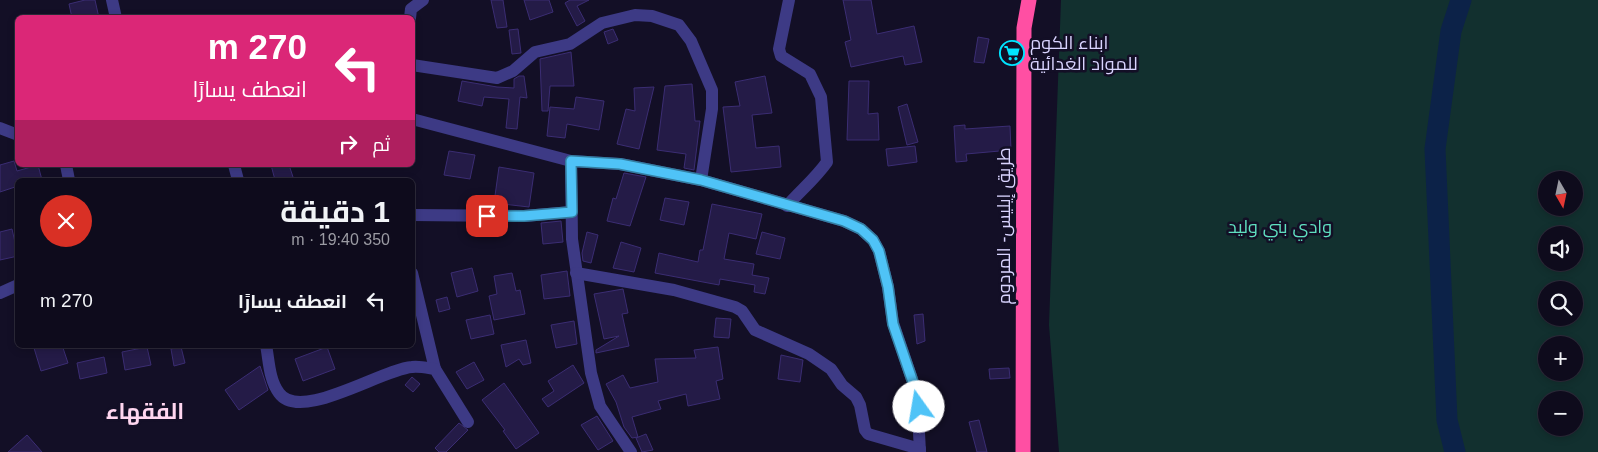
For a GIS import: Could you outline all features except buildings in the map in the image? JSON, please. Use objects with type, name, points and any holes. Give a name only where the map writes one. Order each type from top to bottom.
[{"type":"highway","name":"طريق إيليس- المردوم","points":[[1023,452],[1024,37],[1030,0]]},
{"type":"street","points":[[112,0],[115,15]]},
{"type":"street","points":[[410,15],[411,10],[423,0]]},
{"type":"street","points":[[787,206],[799,192],[810,184],[827,162],[821,97],[810,74],[781,56],[779,49],[789,0]]},
{"type":"street","points":[[415,65],[497,78],[513,71],[535,52],[570,44],[602,23],[635,15],[652,16],[679,24],[691,41],[712,90],[712,109],[701,180]]},
{"type":"street","points":[[415,120],[571,161],[627,165],[701,180],[844,221],[861,229],[873,240],[879,251],[888,287],[893,324],[917,394],[920,450],[868,434],[856,396],[842,385],[831,369],[809,354],[754,330],[742,311],[735,307],[674,290],[576,274]]},
{"type":"street","points":[[0,128],[15,134]]},
{"type":"street","points":[[571,161],[576,274],[592,373],[600,406],[631,452]]},
{"type":"street","points":[[415,215],[524,216],[572,212]]},
{"type":"street","points":[[0,293],[15,286]]},
{"type":"street","points":[[415,286],[435,369],[468,422]]},
{"type":"street","points":[[266,348],[271,375],[278,393],[287,401],[299,403],[325,397],[411,367],[435,369]]},
{"type":"green space","name":"وادي بني وليد","points":[[1061,0],[1598,0],[1598,452],[1059,452],[1049,325]]},
{"type":"waterway","name":"وادي بني وليد","points":[[1455,452],[1447,420],[1435,149],[1451,31],[1461,0]]},
{"type":"place","name":"ابناء الكوم للمواد الغدائية","points":[[1012,53]]},
{"type":"district","name":"الفقهاء","points":[[145,411]]},
{"type":"route","points":[[487,216],[524,216],[572,212],[571,161],[591,164],[620,164],[701,180],[820,216],[844,221],[861,229],[873,240],[879,251],[888,287],[893,324],[917,394],[919,407]]}]
